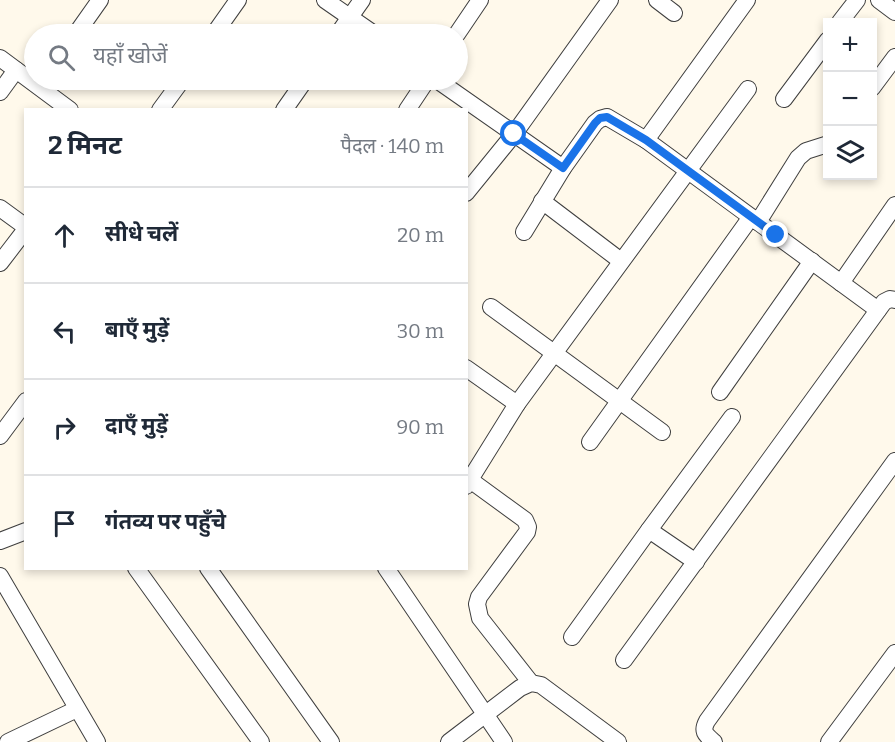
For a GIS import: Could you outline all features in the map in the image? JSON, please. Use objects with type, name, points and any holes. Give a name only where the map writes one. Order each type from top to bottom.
[{"type":"street","points":[[83,24],[100,0]]},
{"type":"street","points":[[221,24],[238,0]]},
{"type":"street","points":[[325,0],[360,24]]},
{"type":"street","points":[[345,24],[362,0]]},
{"type":"street","points":[[464,24],[480,0]]},
{"type":"street","points":[[468,191],[514,134],[610,0]]},
{"type":"street","points":[[657,0],[674,13]]},
{"type":"street","points":[[646,140],[747,0]]},
{"type":"street","points":[[843,18],[857,0]]},
{"type":"street","points":[[879,0],[895,12]]},
{"type":"street","points":[[784,99],[823,47]]},
{"type":"street","points":[[877,82],[895,57]]},
{"type":"street","points":[[0,58],[24,74]]},
{"type":"street","points":[[0,92],[16,70]]},
{"type":"street","points":[[531,683],[480,618],[477,604],[479,597],[527,532],[528,527],[525,520],[468,481],[517,405],[748,89]]},
{"type":"street","points":[[49,90],[68,108]]},
{"type":"street","points":[[161,108],[175,90]]},
{"type":"street","points":[[285,108],[298,90]]},
{"type":"street","points":[[408,108],[420,90]]},
{"type":"street","points":[[451,90],[563,168]]},
{"type":"street","points":[[524,232],[563,168],[595,123],[607,117],[646,140],[878,310]]},
{"type":"street","points":[[590,442],[755,220],[798,158],[806,151],[823,146]]},
{"type":"street","points":[[542,201],[621,261]]},
{"type":"street","points":[[841,283],[895,205]]},
{"type":"street","points":[[0,208],[24,226]]},
{"type":"street","points":[[0,263],[24,231]]},
{"type":"street","points":[[720,392],[812,261]]},
{"type":"street","points":[[624,660],[878,310],[887,300],[895,300]]},
{"type":"street","points":[[491,307],[662,432]]},
{"type":"street","points":[[468,369],[517,405]]},
{"type":"street","points":[[0,436],[24,404]]},
{"type":"street","points":[[572,637],[732,417]]},
{"type":"street","points":[[714,742],[705,734],[704,726],[707,721],[895,461]]},
{"type":"street","points":[[0,541],[24,530]]},
{"type":"street","points":[[649,530],[696,562]]},
{"type":"street","points":[[137,570],[261,742]]},
{"type":"street","points":[[209,570],[331,742]]},
{"type":"street","points":[[387,570],[484,716],[504,742]]},
{"type":"street","points":[[0,576],[97,742]]},
{"type":"street","points":[[829,742],[895,653]]},
{"type":"street","points":[[449,742],[520,688],[531,683],[541,685],[618,742]]},
{"type":"street","points":[[8,742],[77,709]]},
{"type":"route","points":[[514,134],[563,168],[595,123],[600,118],[607,117],[646,140],[776,235]]}]
